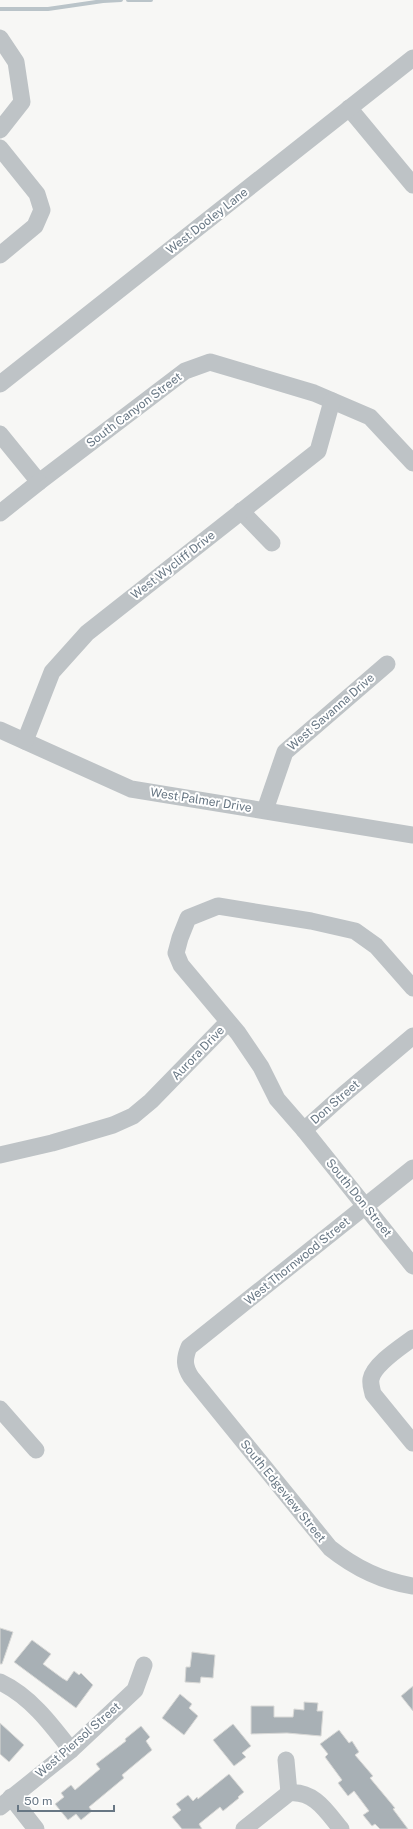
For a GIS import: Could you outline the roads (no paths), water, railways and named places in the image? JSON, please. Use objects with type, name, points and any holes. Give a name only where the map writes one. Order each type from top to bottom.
[{"type":"street","points":[[0,38],[16,62],[22,102],[0,130]]},
{"type":"street","name":"West Dooley Lane","points":[[0,384],[413,58]]},
{"type":"street","points":[[350,108],[413,185]]},
{"type":"street","points":[[0,148],[37,194],[42,210],[35,226],[0,255]]},
{"type":"street","name":"South Canyon Street","points":[[39,482],[185,371],[210,362],[314,393],[370,416],[413,463]]},
{"type":"street","name":"West Wycliff Drive","points":[[25,741],[52,672],[87,633],[318,451],[332,401]]},
{"type":"street","points":[[0,434],[39,482],[0,513]]},
{"type":"street","points":[[241,511],[272,543]]},
{"type":"street","name":"West Savanna Drive","points":[[266,810],[285,752],[387,664]]},
{"type":"street","name":"West Palmer Drive","points":[[0,730],[131,789],[413,835]]},
{"type":"street","name":"Aurora Drive","points":[[0,1155],[52,1143],[114,1125],[133,1116],[151,1101],[228,1022],[181,966],[176,953],[188,918],[218,906],[294,918],[355,931],[376,946],[413,988]]},
{"type":"street","name":"Don Street","points":[[228,1022],[261,1066],[277,1099],[304,1130],[413,1036]]},
{"type":"street","name":"South Don Street","points":[[304,1130],[413,1266]]},
{"type":"street","name":"West Thornwood Street","points":[[185,1357],[189,1347],[413,1168]]},
{"type":"street","points":[[413,1338],[379,1365],[371,1378],[373,1394],[413,1443]]},
{"type":"street","name":"South Edgeview Street","points":[[185,1357],[186,1368],[191,1377],[330,1548],[348,1562],[374,1576],[398,1584],[413,1586]]},
{"type":"street","points":[[0,1409],[36,1450]]},
{"type":"street","name":"West Piersol Street","points":[[6,1802],[71,1750],[135,1690],[144,1665]]},
{"type":"street","points":[[0,1682],[14,1689],[49,1720],[71,1750]]},
{"type":"street","points":[[286,1760],[290,1793]]},
{"type":"street","points":[[244,1829],[290,1793],[298,1792],[309,1796],[318,1802],[340,1829]]},
{"type":"street","points":[[6,1802],[36,1829]]},
{"type":"waterway","points":[[0,9],[48,9],[103,1],[121,0]]},
{"type":"waterway","points":[[128,0],[151,0]]}]
